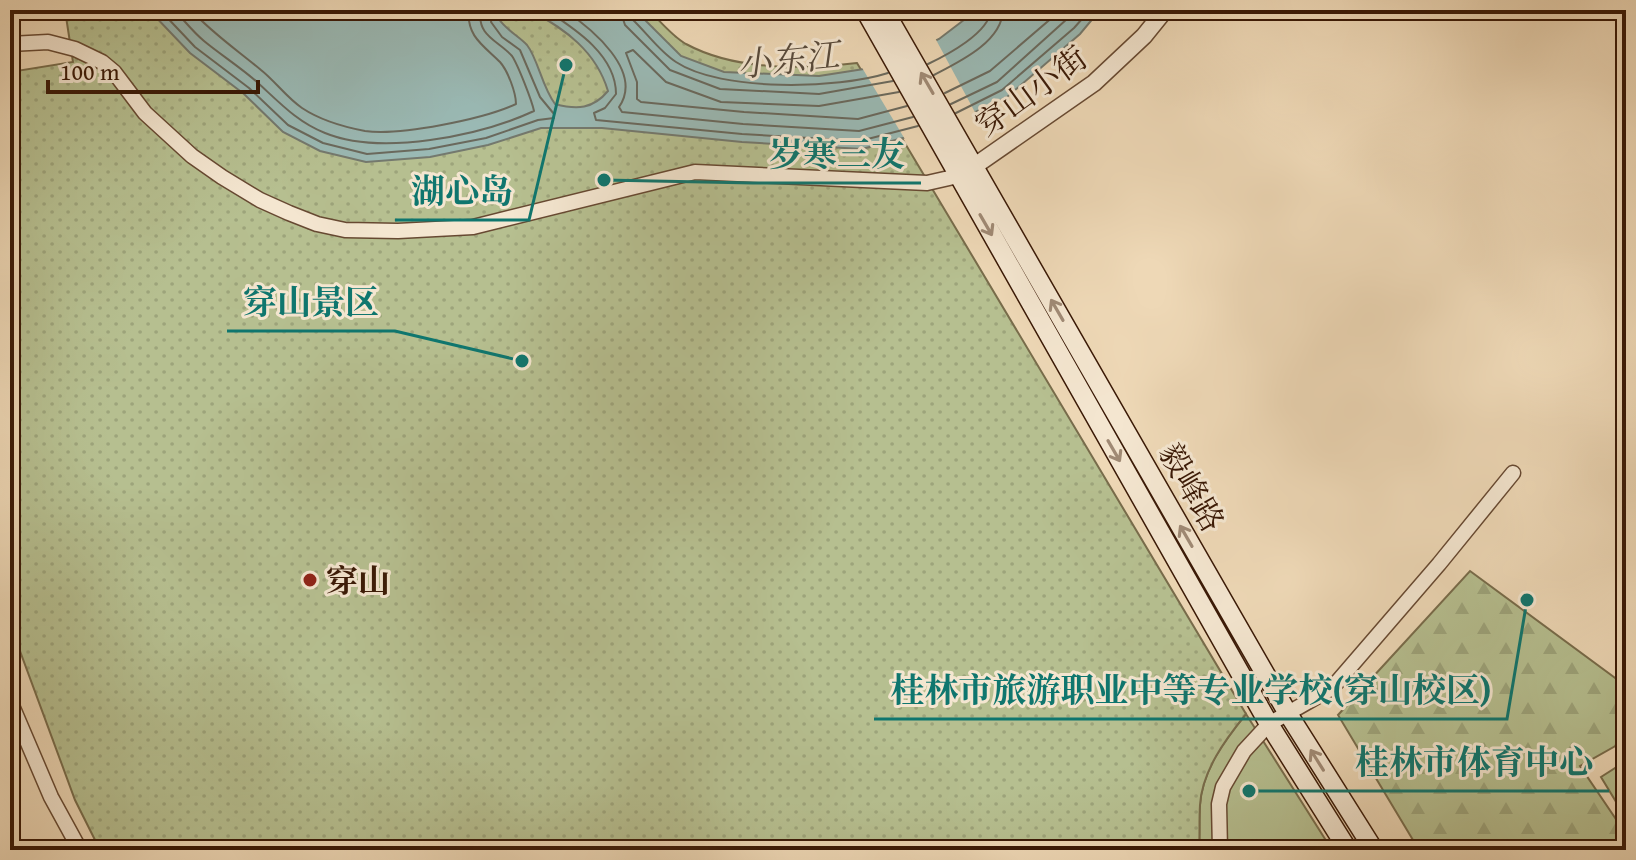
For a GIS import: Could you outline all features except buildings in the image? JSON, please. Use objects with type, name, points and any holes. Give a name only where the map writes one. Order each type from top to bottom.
[{"type":"main road","name":"毅峰路","points":[[878,15],[1269,724],[1348,850]]},
{"type":"main road","name":"毅峰路","points":[[966,172],[1287,712],[1374,850]]},
{"type":"street","name":"穿山小街","points":[[966,172],[1094,83],[1144,36],[1165,10]]},
{"type":"street","points":[[10,44],[48,42],[75,49],[102,62],[114,72],[145,113],[192,156],[222,177],[279,209],[317,224],[345,230],[473,227],[695,172],[927,183],[966,172]]},
{"type":"street","points":[[1220,850],[1219,804],[1223,787],[1244,751],[1269,724],[1332,688],[1513,473]]},
{"type":"street","points":[[10,701],[51,797],[80,850]]},
{"type":"green space","points":[[65,10],[649,10],[686,44],[726,59],[791,67],[857,63],[1246,714],[1223,745],[1205,780],[1200,805],[1199,850],[100,850],[75,800],[10,624],[10,72],[73,62]]},
{"type":"green space","points":[[1470,571],[1626,686],[1626,740],[1580,766],[1626,834],[1626,850],[1419,850],[1338,715]]},
{"type":"green space","points":[[1246,714],[1332,850],[1199,850],[1200,805],[1205,780],[1223,745]]},
{"type":"green space","points":[[1626,761],[1626,800],[1618,805],[1601,777]]},
{"type":"water","points":[[149,10],[502,10],[498,18],[527,45],[555,104],[577,107],[590,105],[608,91],[603,77],[578,43],[530,10],[635,10],[681,56],[724,72],[819,76],[883,66],[939,39],[977,10],[1100,10],[1080,34],[1007,97],[944,127],[862,149],[742,142],[602,128],[541,128],[488,145],[430,157],[366,162],[320,151],[283,132],[244,94],[190,53]]},
{"type":"pier","points":[[934,36],[977,116],[946,131],[906,141],[861,66],[881,63]]},
{"type":"place","name":"湖心岛","points":[[566,65]]},
{"type":"place","name":"岁寒三友","points":[[604,180]]},
{"type":"place","name":"穿山景区","points":[[522,361]]},
{"type":"place","name":"穿山","points":[[310,580]]},
{"type":"place","name":"桂林市旅游职业中等专业学校(穿山校区)","points":[[1527,600]]},
{"type":"place","name":"桂林市体育中心","points":[[1249,791]]},
{"type":"water label","name":"小东江","points":[[788,59]]}]
